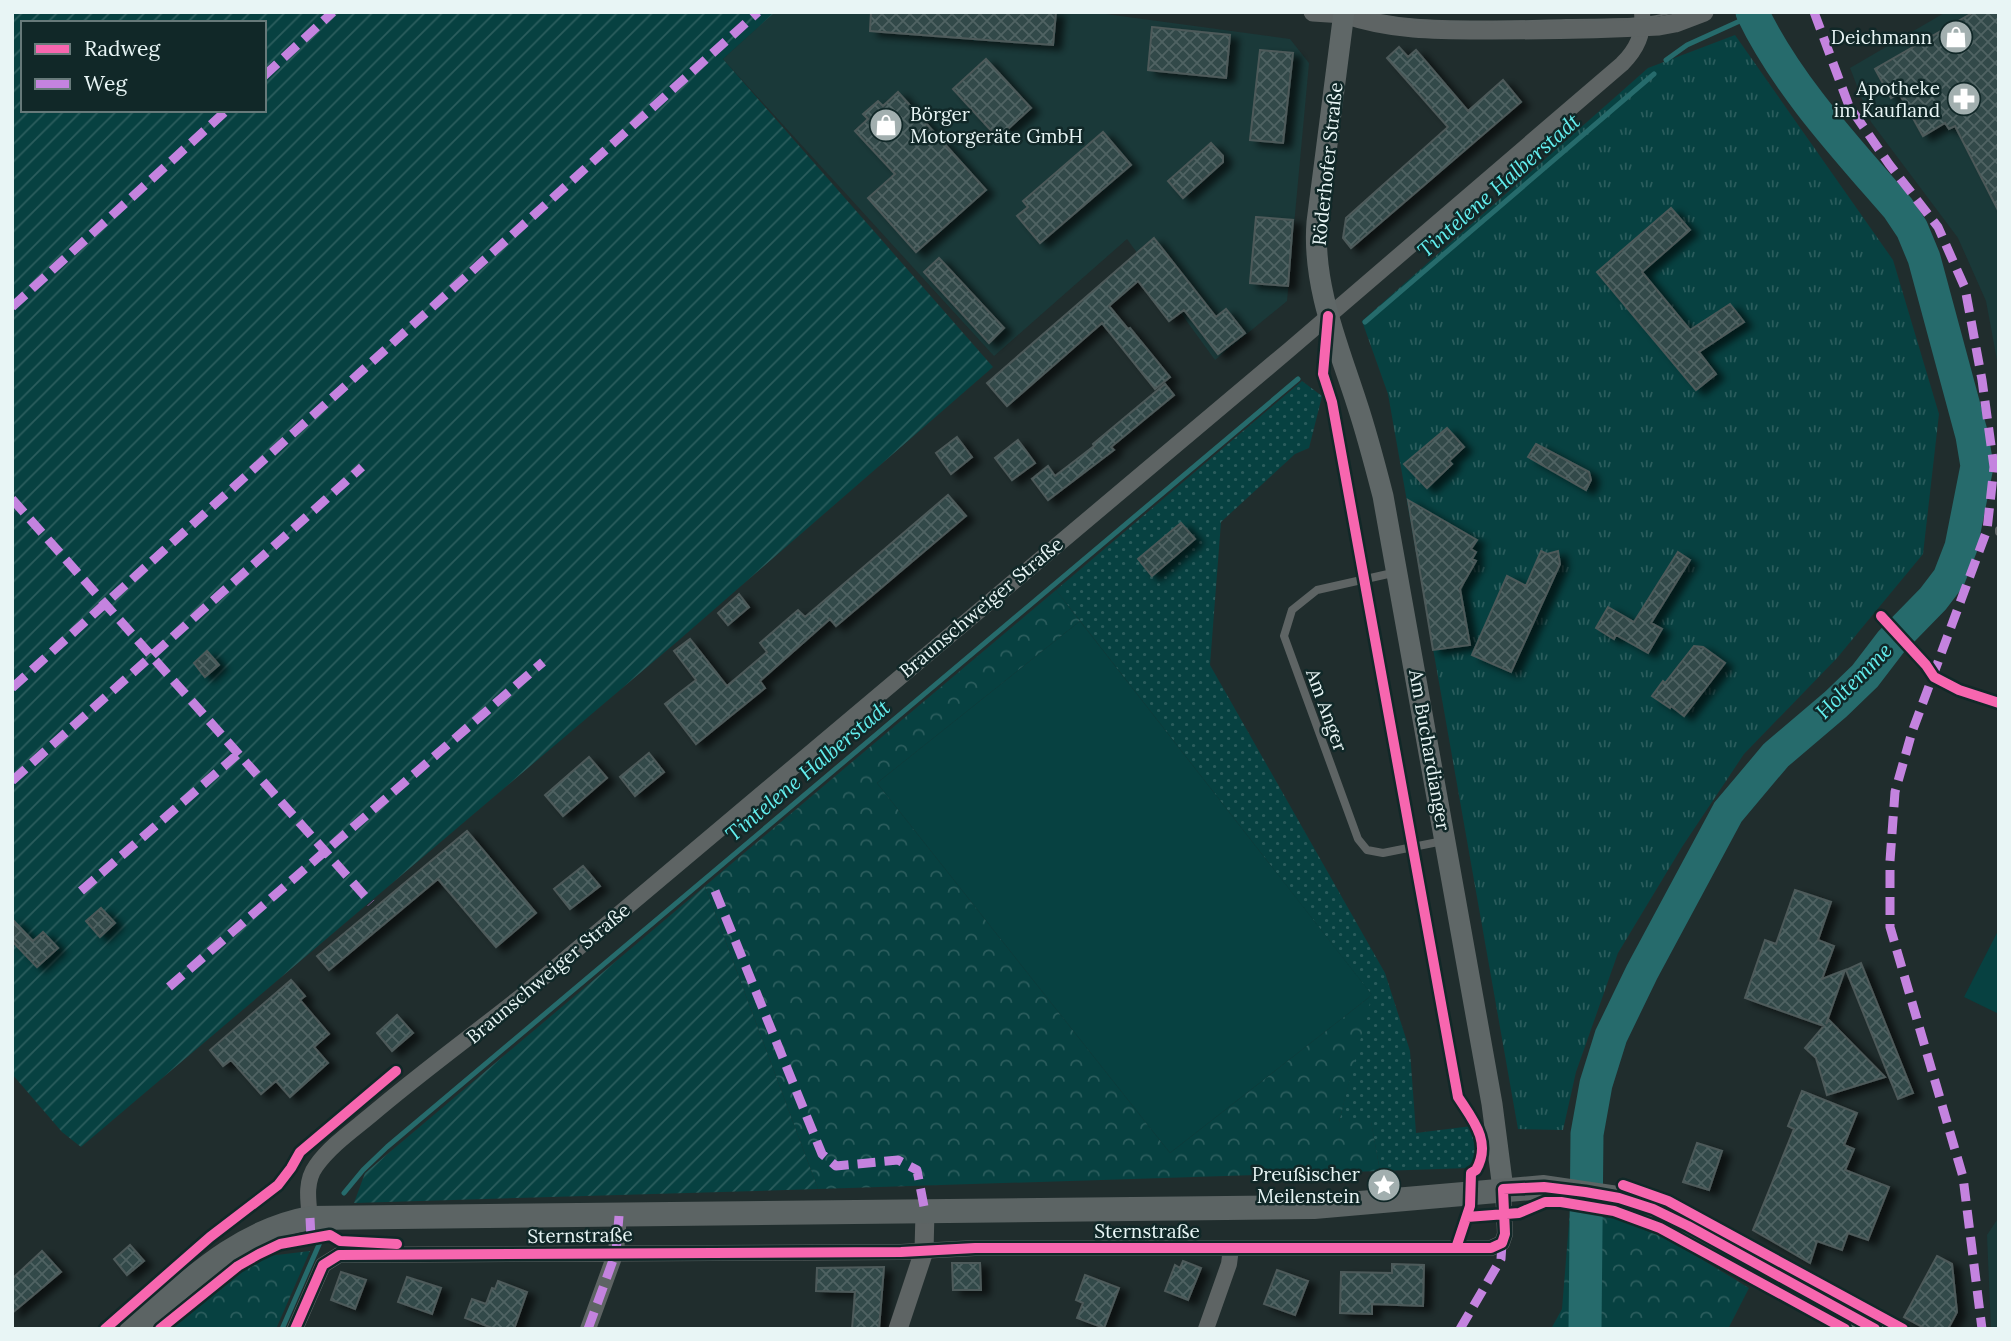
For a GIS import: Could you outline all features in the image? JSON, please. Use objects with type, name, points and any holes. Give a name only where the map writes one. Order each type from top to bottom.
[{"type":"main road","name":"Röderhofer Straße","points":[[1328,316],[1315,238],[1348,13]]},
{"type":"main road","name":"Am Buchardianger","points":[[1328,316],[1370,447],[1398,572],[1500,1149],[1503,1189]]},
{"type":"main road","name":"Sternstraße","points":[[310,1218],[1314,1207],[1503,1189],[1553,1188],[1619,1198],[1653,1209],[1875,1329]]},
{"type":"main road","points":[[132,1329],[227,1252],[268,1229],[310,1218]]},
{"type":"street","points":[[1313,12],[1348,13],[1371,24],[1411,30],[1642,20],[1675,23],[1704,12]]},
{"type":"street","name":"Braunschweiger Straße","points":[[310,1218],[307,1194],[315,1167],[350,1132],[407,1084],[449,1055],[519,998],[1328,316],[1622,64],[1635,51],[1642,20]]},
{"type":"street","name":"Sternstraße","points":[[295,1329],[323,1265],[339,1255],[924,1251],[975,1248],[1491,1248],[1502,1243],[1505,1234],[1503,1189]]},
{"type":"street","points":[[898,1329],[924,1251],[925,1212]]},
{"type":"street","points":[[588,1329],[616,1252],[619,1216]]},
{"type":"street","points":[[1206,1329],[1229,1264],[1231,1248]]},
{"type":"lane","name":"Am Anger","points":[[1398,572],[1317,590],[1292,610],[1284,636],[1358,839],[1367,850],[1383,853],[1446,840]]},
{"type":"lane","points":[[1934,677],[1959,691],[1999,703]]},
{"type":"shaded area","points":[[775,12],[1091,12],[1290,39],[1309,63],[1287,301],[1215,360],[1127,239],[994,356],[723,59]]},
{"type":"shaded area","points":[[1946,12],[1999,12],[1999,371],[1986,301],[1958,238],[1871,122],[1850,68]]},
{"type":"shaded area","points":[[1999,1217],[1999,1329],[1991,1329],[1987,1235]]},
{"type":"green space","points":[[12,12],[775,12],[723,59],[993,367],[679,640],[81,1147],[62,1132],[12,1074]]},
{"type":"green space","points":[[1735,35],[1893,260],[1939,414],[1923,554],[1837,658],[1744,754],[1682,847],[1618,953],[1576,1072],[1563,1130],[1518,1129],[1388,394],[1362,321],[1648,68]]},
{"type":"green space","points":[[1302,381],[1322,396],[1309,448],[1295,454],[1221,522],[1210,665],[1385,973],[1410,1051],[1416,1133],[1472,1126],[1478,1148],[1476,1158],[1469,1168],[1380,1171],[1371,1122],[1339,1122],[1371,994],[1056,590]]},
{"type":"green space","points":[[1056,590],[1080,621],[877,783],[1170,1153],[1372,995],[1339,1122],[1371,1121],[1380,1171],[818,1189],[705,886]]},
{"type":"green space","points":[[1080,621],[1372,995],[1170,1153],[877,783]]},
{"type":"green space","points":[[705,886],[818,1189],[354,1203],[365,1173]]},
{"type":"green space","points":[[1999,929],[1999,1014],[1964,997]]},
{"type":"green space","points":[[1570,1211],[1640,1222],[1749,1288],[1728,1329],[1551,1329],[1562,1309]]},
{"type":"green space","points":[[310,1251],[276,1329],[172,1329],[260,1257]]},
{"type":"building","points":[[871,12],[1056,12],[1053,45],[870,31]]},
{"type":"building","points":[[1974,12],[1999,12],[1999,212],[1955,126],[1949,129],[1945,123],[1923,136],[1899,93],[1891,98],[1875,69]]},
{"type":"building","points":[[1152,27],[1230,35],[1226,78],[1148,70]]},
{"type":"building","points":[[1399,47],[1408,57],[1416,50],[1468,111],[1503,80],[1521,102],[1351,248],[1343,238],[1346,218],[1448,127],[1387,58]]},
{"type":"building","points":[[1260,50],[1293,53],[1283,143],[1250,140]]},
{"type":"building","points":[[986,59],[1031,108],[998,138],[953,89]]},
{"type":"building","points":[[898,92],[986,190],[916,252],[868,198],[895,174],[855,131],[868,119],[863,114],[878,101],[883,106]]},
{"type":"building","points":[[1103,132],[1131,165],[1040,243],[1017,216],[1028,207],[1023,201]]},
{"type":"building","points":[[1211,143],[1223,156],[1223,162],[1183,198],[1168,181]]},
{"type":"building","points":[[1671,208],[1690,230],[1642,272],[1690,330],[1730,304],[1744,322],[1699,352],[1716,374],[1696,390],[1597,272]]},
{"type":"building","points":[[1256,217],[1293,220],[1288,286],[1250,283]]},
{"type":"building","points":[[1154,238],[1216,317],[1226,309],[1245,333],[1218,354],[1184,310],[1169,321],[1138,281],[1109,306],[1170,377],[1155,389],[1102,323],[1007,406],[987,383]]},
{"type":"building","points":[[939,258],[1004,328],[989,343],[924,272]]},
{"type":"building","points":[[1165,384],[1174,395],[1111,447],[1114,450],[1048,500],[1032,479],[1048,466],[1055,476]]},
{"type":"building","points":[[1447,428],[1464,447],[1449,461],[1452,464],[1427,488],[1404,464]]},
{"type":"building","points":[[957,437],[972,457],[951,474],[936,453]]},
{"type":"building","points":[[1018,440],[1035,463],[1012,480],[995,458]]},
{"type":"building","points":[[1536,444],[1589,472],[1591,480],[1586,490],[1528,457]]},
{"type":"building","points":[[948,495],[966,516],[836,626],[830,619],[760,681],[765,688],[696,744],[665,704],[696,680],[674,651],[690,639],[727,686],[767,652],[760,643],[798,610],[805,617]]},
{"type":"building","points":[[1408,500],[1477,540],[1471,549],[1476,552],[1472,559],[1476,561],[1460,589],[1470,645],[1433,650]]},
{"type":"building","points":[[1181,523],[1195,539],[1152,576],[1138,559]]},
{"type":"building","points":[[1541,551],[1547,554],[1558,551],[1560,564],[1511,672],[1472,655],[1507,576],[1526,586]]},
{"type":"building","points":[[1678,552],[1690,560],[1651,623],[1662,629],[1648,653],[1616,635],[1614,639],[1596,628],[1608,607],[1634,622]]},
{"type":"building","points":[[739,594],[749,607],[728,625],[718,613]]},
{"type":"building","points":[[1694,646],[1703,647],[1725,663],[1684,716],[1652,696]]},
{"type":"building","points":[[207,651],[219,665],[205,677],[194,663]]},
{"type":"building","points":[[649,753],[664,772],[635,796],[620,777]]},
{"type":"building","points":[[589,757],[607,778],[563,816],[545,795]]},
{"type":"building","points":[[467,831],[536,913],[496,947],[438,879],[329,970],[317,956]]},
{"type":"building","points":[[583,866],[600,886],[570,909],[554,889]]},
{"type":"building","points":[[1795,890],[1831,902],[1818,940],[1834,946],[1822,979],[1845,970],[1826,1024],[1829,1020],[1885,1077],[1827,1095],[1816,1058],[1805,1048],[1824,1026],[1745,998],[1765,940],[1776,944]]},
{"type":"building","points":[[101,908],[115,923],[100,937],[86,921]]},
{"type":"building","points":[[12,919],[33,941],[43,932],[58,948],[37,967],[12,941]]},
{"type":"building","points":[[1861,963],[1913,1093],[1898,1099],[1846,970]]},
{"type":"building","points":[[291,980],[305,996],[300,1000],[329,1034],[314,1047],[328,1063],[290,1097],[276,1081],[261,1094],[231,1060],[223,1066],[210,1050]]},
{"type":"building","points":[[397,1015],[413,1033],[392,1051],[377,1033]]},
{"type":"building","points":[[1802,1091],[1857,1113],[1844,1145],[1854,1149],[1845,1170],[1889,1187],[1868,1240],[1848,1233],[1842,1250],[1817,1241],[1810,1263],[1753,1230],[1794,1129],[1788,1126]]},
{"type":"building","points":[[1697,1143],[1722,1151],[1709,1190],[1683,1182]]},
{"type":"building","points":[[130,1245],[144,1261],[127,1275],[114,1259]]},
{"type":"building","points":[[42,1251],[61,1272],[12,1313],[12,1279]]},
{"type":"building","points":[[1937,1256],[1952,1264],[1957,1312],[1948,1329],[1926,1329],[1904,1317]]},
{"type":"building","points":[[1183,1261],[1201,1268],[1188,1300],[1165,1291],[1175,1265],[1180,1268]]},
{"type":"building","points":[[952,1263],[980,1263],[981,1290],[953,1290]]},
{"type":"building","points":[[1392,1264],[1424,1265],[1423,1306],[1372,1304],[1372,1314],[1340,1313],[1341,1272],[1392,1273]]},
{"type":"building","points":[[884,1267],[879,1329],[852,1329],[855,1292],[816,1291],[817,1268]]},
{"type":"building","points":[[1277,1270],[1308,1281],[1295,1315],[1264,1304]]},
{"type":"building","points":[[341,1272],[366,1280],[355,1309],[331,1300]]},
{"type":"building","points":[[1085,1275],[1119,1288],[1104,1328],[1077,1318],[1083,1303],[1076,1300]]},
{"type":"building","points":[[407,1277],[441,1288],[432,1314],[398,1302]]},
{"type":"building","points":[[498,1281],[527,1292],[514,1329],[495,1329],[465,1318],[472,1299],[486,1304]]},
{"type":"waterway","name":"Holtemme","points":[[1585,1329],[1587,1134],[1596,1084],[1611,1036],[1642,972],[1728,812],[1776,755],[1865,676],[1891,642],[1933,599],[1949,578],[1961,547],[1977,466],[1972,436],[1924,258],[1912,229],[1898,208],[1800,90],[1782,65],[1752,12]]},
{"type":"waterway","name":"Tintelene Halberstadt","points":[[1666,60],[1687,45],[1753,15]]},
{"type":"waterway","name":"Tintelene Halberstadt","points":[[1365,322],[1654,74]]},
{"type":"waterway","name":"Tintelene Halberstadt","points":[[344,1193],[387,1147],[1298,379]]},
{"type":"waterway","name":"Tintelene Halberstadt","points":[[282,1329],[321,1240]]},
{"type":"tram line","points":[[1361,12],[1437,22],[1621,19],[1674,12]]},
{"type":"marked path","points":[[266,74],[333,12]]},
{"type":"marked path","points":[[12,688],[758,12]]},
{"type":"marked path","points":[[1814,12],[1849,106],[1889,164],[1938,227],[1965,288],[1994,467],[1987,530],[1912,732],[1895,792],[1890,861],[1890,927],[1963,1177],[1982,1329]]},
{"type":"marked path","points":[[12,307],[225,112]]},
{"type":"marked path","points":[[12,781],[362,467]]},
{"type":"marked path","points":[[12,499],[371,903]]},
{"type":"marked path","points":[[169,987],[543,662]]},
{"type":"marked path","points":[[81,891],[238,754]]},
{"type":"marked path","points":[[715,891],[822,1154],[836,1166],[898,1160],[917,1170],[925,1212]]},
{"type":"marked path","points":[[588,1329],[616,1252],[619,1216]]},
{"type":"marked path","points":[[310,1218],[311,1238]]},
{"type":"marked path","points":[[1460,1329],[1501,1259],[1502,1243]]},
{"type":"cycle path","points":[[1328,316],[1323,374],[1332,402],[1458,1097],[1475,1123],[1481,1141],[1480,1160],[1476,1170],[1471,1173],[1470,1206],[1456,1248]]},
{"type":"cycle path","points":[[1881,616],[1934,677],[1959,690],[1999,703]]},
{"type":"cycle path","points":[[105,1329],[210,1237],[278,1185],[300,1152],[396,1071]]},
{"type":"cycle path","points":[[1623,1185],[1668,1201],[1903,1329]]},
{"type":"cycle path","points":[[295,1329],[323,1265],[339,1255],[901,1252],[975,1248],[1491,1248],[1502,1243],[1505,1234],[1503,1189],[1544,1187],[1619,1198],[1653,1209],[1875,1329]]},
{"type":"cycle path","points":[[1467,1217],[1519,1213],[1545,1202],[1614,1211],[1660,1228],[1845,1329]]},
{"type":"cycle path","points":[[160,1329],[238,1266],[280,1244],[330,1235],[340,1241],[397,1244]]},
{"type":"place","name":"Deichmann","points":[[1956,37]]},
{"type":"place","name":"Apotheke im Kaufland","points":[[1964,99]]},
{"type":"place","name":"Börger Motorgeräte GmbH","points":[[886,125]]},
{"type":"place","name":"Preußischer Meilenstein","points":[[1384,1185]]}]
